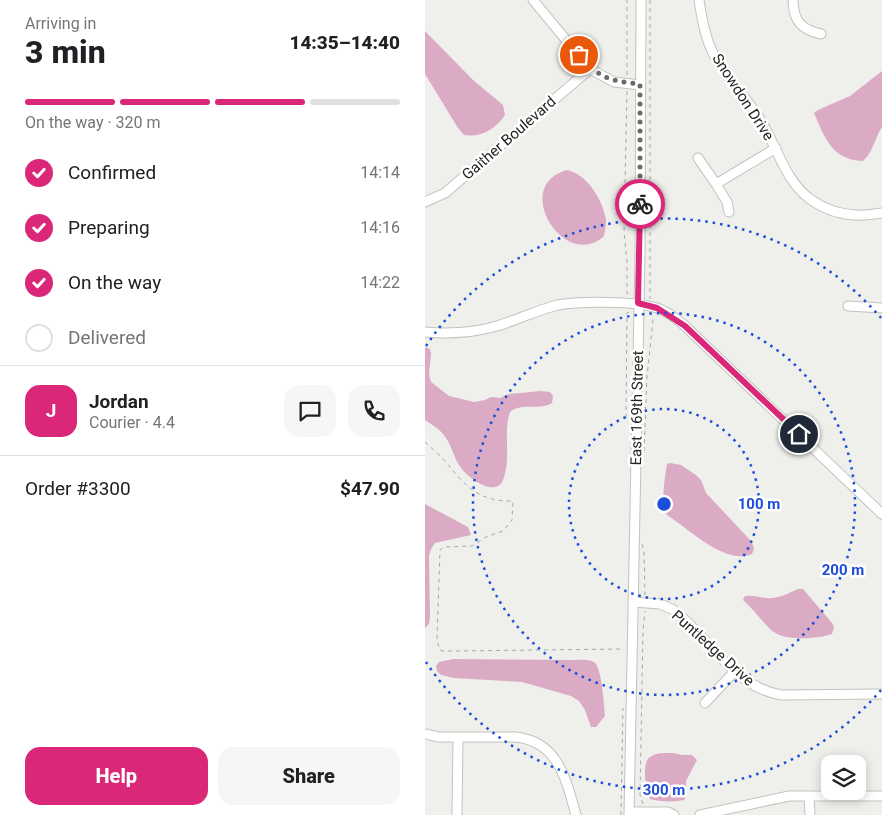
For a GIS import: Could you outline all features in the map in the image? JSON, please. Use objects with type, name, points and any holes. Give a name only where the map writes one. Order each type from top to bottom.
[{"type":"street","points":[[533,0],[591,69],[614,82],[640,84]]},
{"type":"street","name":"East 169th Street","points":[[626,814],[633,602],[633,303],[640,255],[641,0]]},
{"type":"street","name":"Snowdon Drive","points":[[699,0],[706,37],[714,54],[722,68],[751,106],[776,148],[790,178],[802,193],[817,204],[834,212],[849,216],[868,216],[882,213]]},
{"type":"street","points":[[793,0],[797,19],[801,26],[808,32],[821,34]]},
{"type":"street","name":"Gaither Boulevard","points":[[425,202],[445,193],[591,69]]},
{"type":"street","points":[[716,184],[776,148]]},
{"type":"street","points":[[698,158],[727,202],[729,212]]},
{"type":"street","points":[[425,332],[470,332],[496,327],[559,305],[633,303],[665,312],[685,326],[882,514]]},
{"type":"street","points":[[849,306],[882,308]]},
{"type":"street","name":"Puntledge Drive","points":[[633,602],[666,606],[678,613],[735,671],[759,689],[781,695],[882,694]]},
{"type":"street","points":[[705,703],[735,671]]},
{"type":"street","points":[[425,734],[458,737],[524,738],[544,748],[561,767],[576,815]]},
{"type":"street","points":[[457,815],[458,737]]},
{"type":"street","points":[[704,815],[789,796],[882,796]]},
{"type":"street","points":[[809,796],[810,815]]},
{"type":"street","points":[[626,814],[668,812],[674,815]]},
{"type":"path","points":[[627,0],[624,232],[633,303],[627,313],[627,418]]},
{"type":"path","points":[[644,452],[647,377],[653,320],[650,307],[650,0]]},
{"type":"path","points":[[425,442],[445,461],[459,479],[477,494],[499,501],[513,501],[512,520],[503,531],[487,537],[472,546],[445,547],[440,550],[437,638],[439,649],[449,651],[503,651],[624,648],[624,657]]},
{"type":"path","points":[[640,542],[645,551],[640,761],[640,795],[644,805],[643,812]]},
{"type":"path","points":[[623,704],[626,814]]},
{"type":"shaded area","points":[[425,31],[473,80],[503,105],[505,115],[493,128],[482,134],[470,136],[464,135],[458,128],[425,74]]},
{"type":"shaded area","points":[[882,71],[882,127],[863,161],[844,157],[826,139],[814,113],[850,96]]},
{"type":"shaded area","points":[[567,170],[574,172],[587,182],[598,196],[604,212],[606,220],[604,236],[589,244],[574,243],[560,235],[550,222],[543,207],[543,192],[551,179]]},
{"type":"shaded area","points":[[425,347],[430,349],[431,354],[429,374],[431,382],[449,396],[474,402],[491,397],[500,398],[509,394],[541,391],[550,392],[553,396],[552,403],[547,405],[520,408],[510,412],[507,428],[506,469],[501,484],[489,487],[468,475],[459,465],[446,438],[439,430],[425,420]]},
{"type":"shaded area","points":[[667,464],[681,465],[701,480],[706,493],[752,542],[754,549],[752,554],[742,556],[731,555],[719,551],[667,515],[664,505],[664,491]]},
{"type":"shaded area","points":[[425,504],[468,527],[471,535],[435,543],[431,549],[429,556],[430,617],[429,624],[425,628]]},
{"type":"shaded area","points":[[798,589],[803,589],[832,623],[834,627],[832,634],[809,638],[791,638],[775,633],[743,600],[745,596],[775,598]]},
{"type":"shaded area","points":[[453,659],[592,661],[597,665],[599,671],[605,716],[596,727],[591,727],[585,710],[579,701],[571,696],[522,682],[454,678],[441,675],[437,671],[436,666],[439,662]]},
{"type":"shaded area","points":[[674,753],[692,755],[697,760],[686,781],[686,797],[684,800],[671,801],[650,799],[645,777],[647,760],[655,754]]},
{"type":"way so far","points":[[579,55],[591,69],[614,82],[640,84],[640,204]]},
{"type":"route","points":[[640,204],[638,303],[657,308],[676,318],[799,434]]}]
